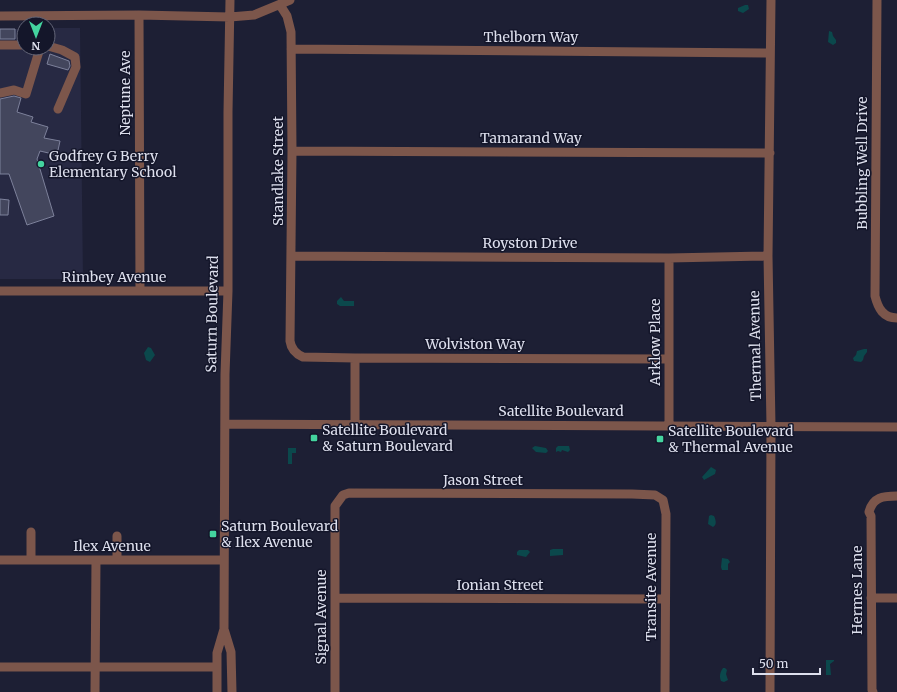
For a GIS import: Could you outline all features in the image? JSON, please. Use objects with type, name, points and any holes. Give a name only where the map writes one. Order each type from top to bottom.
[{"type":"street","name":"Saturn Boulevard","points":[[216,692],[217,653],[224,629],[225,374],[228,291],[228,112],[230,0]]},
{"type":"street","points":[[56,19],[139,15],[230,17],[254,15],[290,0]]},
{"type":"street","name":"Thermal Avenue","points":[[770,692],[771,426],[768,256],[771,0]]},
{"type":"street","name":"Bubbling Well Drive","points":[[876,0],[875,296],[879,308],[885,315],[895,318]]},
{"type":"street","name":"Standlake Street","points":[[280,5],[286,16],[291,32],[292,151],[290,341]]},
{"type":"street","name":"Neptune Ave","points":[[139,15],[140,292]]},
{"type":"street","points":[[0,16],[16,18]]},
{"type":"street","points":[[0,45],[16,45]]},
{"type":"street","points":[[56,48],[75,57],[76,67],[58,109]]},
{"type":"street","name":"Thelborn Way","points":[[291,49],[770,53]]},
{"type":"street","points":[[0,93],[14,90],[26,94],[38,56]]},
{"type":"street","name":"Tamarand Way","points":[[292,151],[770,153]]},
{"type":"street","name":"Royston Drive","points":[[291,256],[669,258],[768,256]]},
{"type":"street","name":"Arklow Place","points":[[669,258],[669,426]]},
{"type":"street","name":"Rimbey Avenue","points":[[0,291],[228,291]]},
{"type":"street","name":"Wolviston Way","points":[[290,341],[290,345],[303,357],[669,359]]},
{"type":"street","points":[[355,358],[355,425]]},
{"type":"street","name":"Satellite Boulevard","points":[[225,424],[897,427]]},
{"type":"street","name":"Jason Street","points":[[335,517],[335,506],[343,495],[349,493],[648,494]]},
{"type":"street","name":"Transite Avenue","points":[[648,494],[655,495],[663,500],[665,507],[665,692]]},
{"type":"street","name":"Hermes Lane","points":[[873,692],[871,516],[869,512],[871,506],[879,498],[885,496],[897,496]]},
{"type":"street","name":"Signal Avenue","points":[[335,517],[336,692]]},
{"type":"street","points":[[31,532],[31,560]]},
{"type":"street","points":[[117,536],[117,560]]},
{"type":"street","name":"Ilex Avenue","points":[[0,560],[224,560]]},
{"type":"street","points":[[95,692],[96,560]]},
{"type":"street","name":"Ionian Street","points":[[335,598],[665,599]]},
{"type":"street","points":[[871,598],[897,598]]},
{"type":"street","name":"Saturn Boulevard","points":[[224,629],[231,652],[232,692]]},
{"type":"street","points":[[0,667],[217,667]]},
{"type":"shaded area","points":[[748,5],[749,9],[743,13],[738,11],[738,8]]},
{"type":"shaded area","name":"Godfrey G Berry Elementary School","points":[[56,28],[80,28],[83,279],[0,279],[0,29],[16,29],[16,56],[56,56]]},
{"type":"shaded area","points":[[829,31],[832,32],[836,40],[836,43],[833,45],[828,42]]},
{"type":"shaded area","points":[[341,297],[344,301],[354,301],[354,306],[340,306],[337,304],[337,301]]},
{"type":"shaded area","points":[[148,347],[151,348],[155,355],[150,362],[146,360],[144,353]]},
{"type":"shaded area","points":[[867,349],[867,352],[863,360],[861,362],[854,361],[853,358],[857,351]]},
{"type":"shaded area","points":[[535,446],[546,448],[548,451],[546,453],[536,452],[532,448]]},
{"type":"shaded area","points":[[558,446],[569,446],[570,450],[568,452],[562,450],[561,452],[556,452],[556,448]]},
{"type":"shaded area","points":[[288,448],[296,448],[296,453],[292,453],[292,464],[288,464]]},
{"type":"shaded area","points":[[711,467],[716,470],[715,474],[704,480],[702,477]]},
{"type":"shaded area","points":[[709,516],[714,516],[716,521],[716,524],[713,527],[708,524]]},
{"type":"shaded area","points":[[563,549],[563,555],[550,556],[550,550]]},
{"type":"shaded area","points":[[519,550],[528,550],[530,552],[526,557],[517,555]]},
{"type":"shaded area","points":[[722,558],[728,559],[730,562],[728,564],[728,570],[722,570]]},
{"type":"shaded area","points":[[826,660],[834,660],[830,664],[831,675],[826,675]]},
{"type":"shaded area","points":[[723,668],[727,670],[726,674],[728,680],[724,682],[721,681],[720,678]]},
{"type":"building","points":[[0,29],[15,29],[15,39],[0,39]]},
{"type":"building","points":[[49,56],[55,56],[69,61],[70,66],[68,70],[47,64]]},
{"type":"building","points":[[14,96],[21,98],[17,112],[33,117],[31,122],[48,127],[44,138],[60,141],[57,155],[40,151],[37,159],[54,216],[27,225],[9,174],[0,174],[0,99]]},
{"type":"building","points":[[0,199],[9,200],[8,215],[0,215]]},
{"type":"place","name":"Godfrey G Berry Elementary School","points":[[41,164]]},
{"type":"place","name":"Satellite Boulevard & Saturn Boulevard","points":[[314,438]]},
{"type":"place","name":"Satellite Boulevard & Thermal Avenue","points":[[660,439]]},
{"type":"place","name":"Saturn Boulevard & Ilex Avenue","points":[[213,534]]}]
